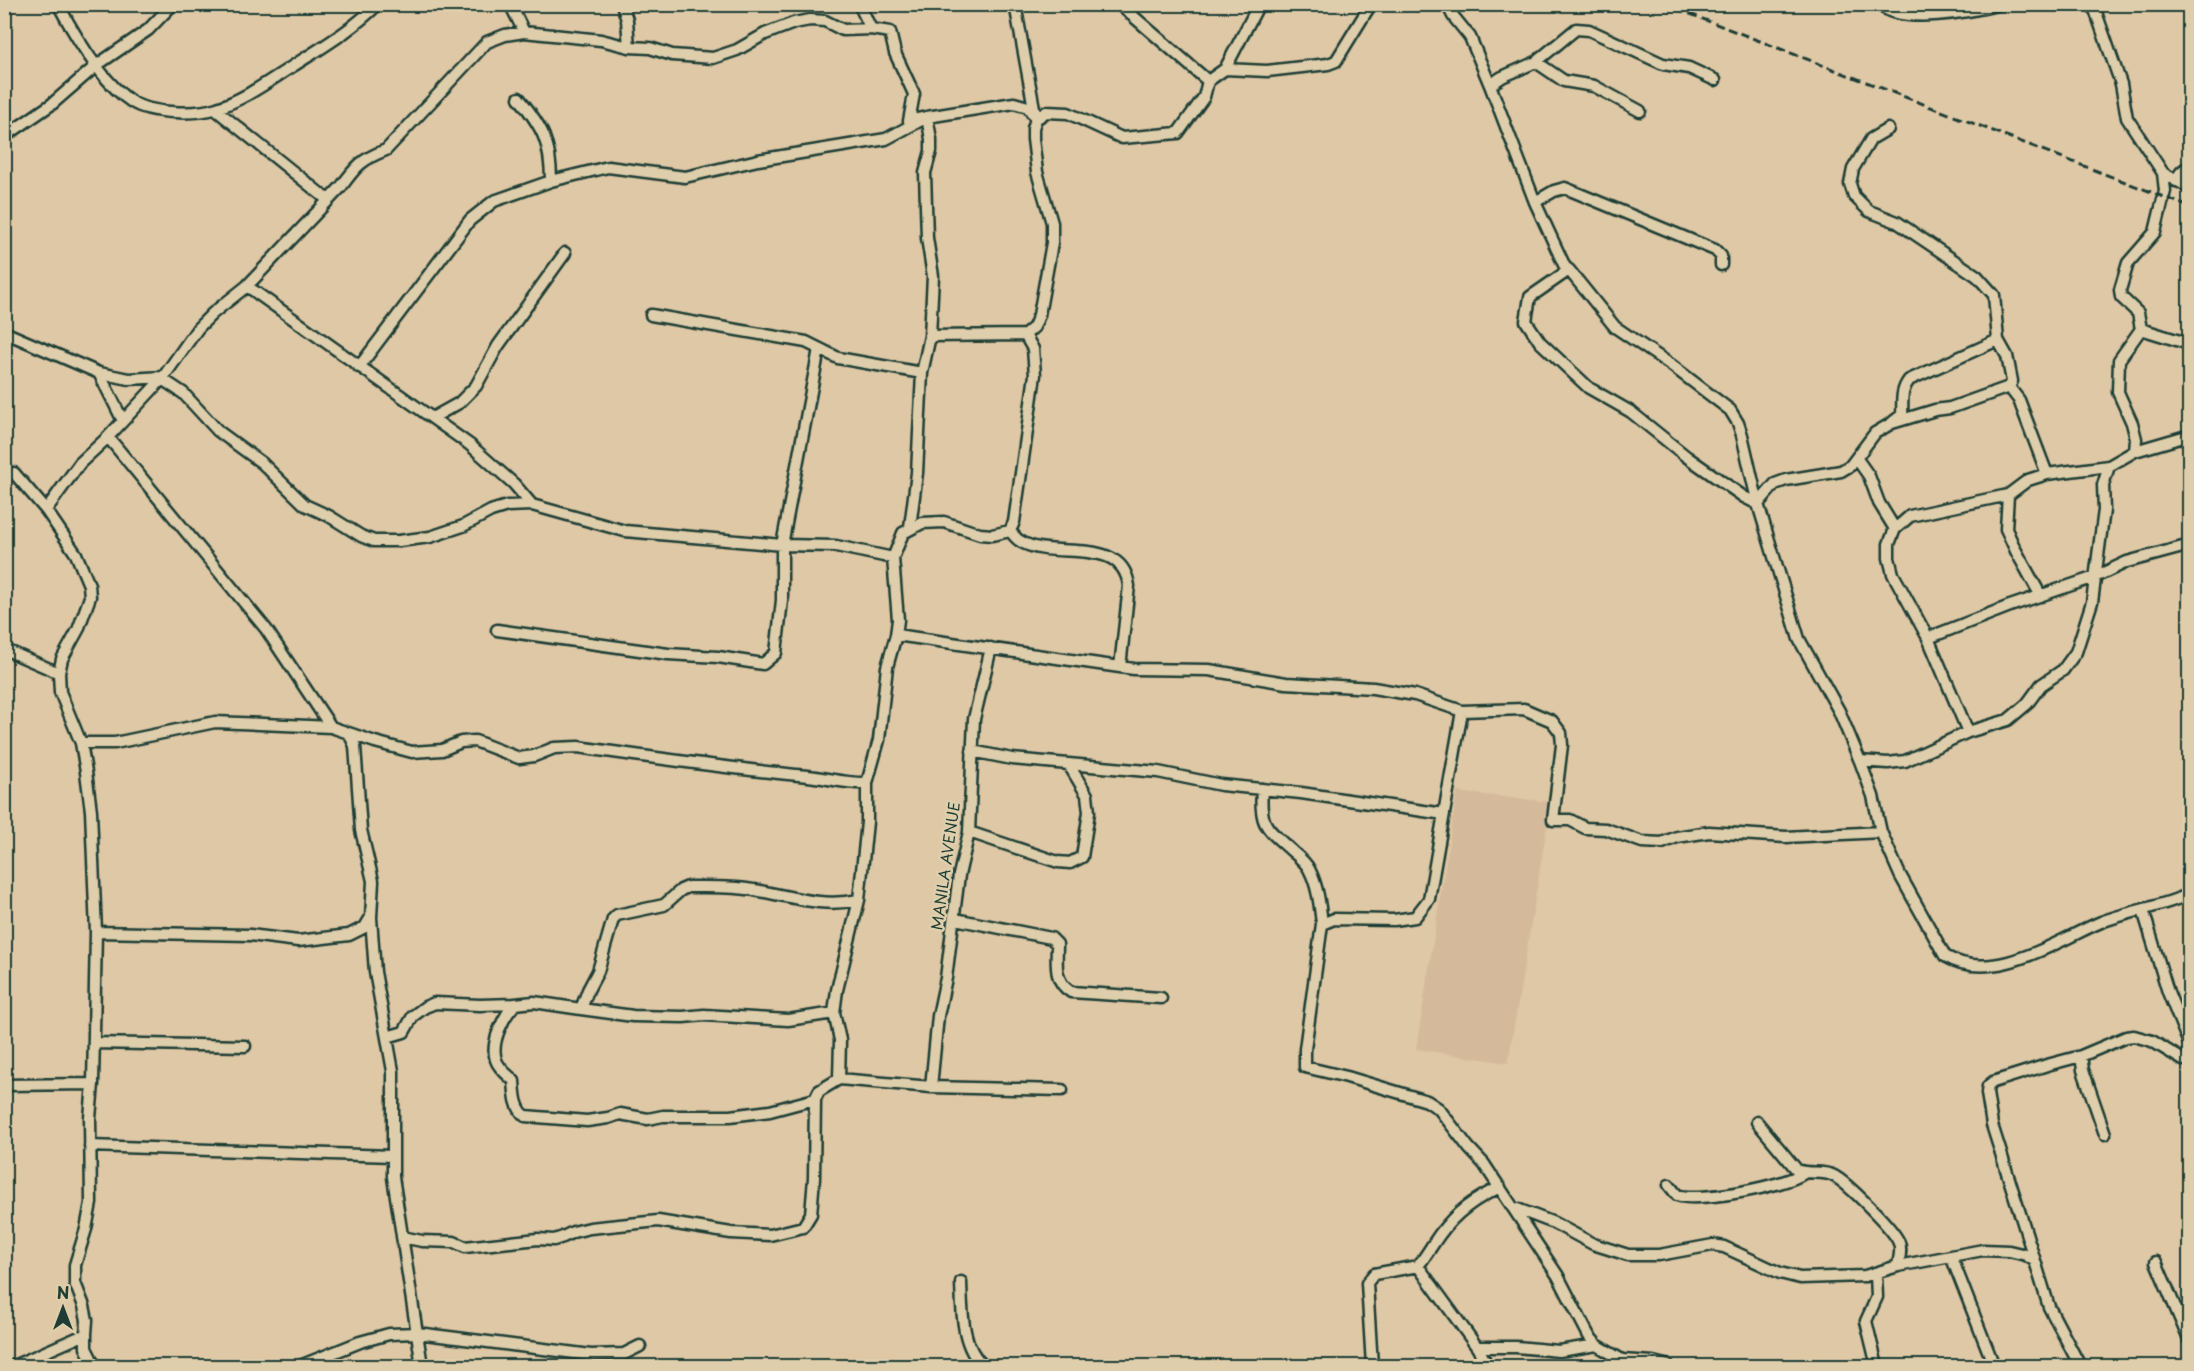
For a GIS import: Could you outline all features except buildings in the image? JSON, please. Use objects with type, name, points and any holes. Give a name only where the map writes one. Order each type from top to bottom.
[{"type":"street","points":[[58,4],[80,43],[120,92],[133,102],[148,109],[179,112],[215,109],[244,97],[358,24],[378,4]]},
{"type":"street","points":[[4,137],[52,104],[97,65],[148,30],[173,4]]},
{"type":"street","points":[[510,4],[524,32]]},
{"type":"street","points":[[622,4],[627,20],[629,47]]},
{"type":"street","points":[[930,336],[1025,335],[1034,327],[1039,315],[1052,243],[1052,223],[1037,172],[1033,139],[1036,119],[1015,4]]},
{"type":"street","points":[[1119,4],[1208,81]]},
{"type":"street","points":[[1036,119],[1046,112],[1068,113],[1122,138],[1178,133],[1204,97],[1208,81],[1225,69],[1259,4]]},
{"type":"street","points":[[1225,69],[1267,71],[1328,64],[1336,61],[1371,4]]},
{"type":"street","points":[[1447,4],[1453,16],[1470,37],[1535,202],[1565,267],[1616,327],[1730,410],[1738,423],[1758,504],[1799,639],[1839,711],[1873,796],[1881,832],[1900,875],[1945,956],[1968,966],[1985,966],[2015,960],[2061,943],[2102,922],[2190,894]]},
{"type":"street","points":[[1879,4],[1885,10],[1900,14],[1950,14],[1970,12],[2001,4]]},
{"type":"street","points":[[2093,4],[2121,84],[2127,118],[2163,173],[2190,188]]},
{"type":"street","points":[[861,5],[871,29]]},
{"type":"street","points":[[46,510],[80,463],[108,437],[163,378],[198,328],[247,286],[367,157],[386,150],[488,42],[505,35],[524,32],[601,40],[672,54],[713,58],[737,50],[765,34],[794,23],[810,20],[825,21],[843,30],[871,29],[890,32],[895,53],[913,88],[909,121],[1014,103],[1028,107],[1036,119]]},
{"type":"street","points":[[1490,85],[1536,62],[1576,29],[1589,30],[1662,64],[1689,68],[1715,80]]},
{"type":"street","points":[[1536,62],[1564,81],[1594,86],[1640,111]]},
{"type":"street","points":[[519,98],[541,126],[551,158],[551,181]]},
{"type":"street","points":[[215,109],[328,200]]},
{"type":"street","points":[[359,367],[470,220],[494,201],[551,181],[608,167],[686,177],[758,160],[886,139],[927,117]]},
{"type":"street","points":[[910,527],[917,473],[922,373],[930,336],[933,276],[927,238],[925,173],[931,151],[931,139],[927,117]]},
{"type":"street","points":[[1758,504],[1776,484],[1785,480],[1841,471],[1851,465],[1875,433],[1893,423],[1935,410],[1950,408],[2009,387],[2012,381],[2007,356],[1998,340],[1994,295],[1977,276],[1897,222],[1869,211],[1854,196],[1850,184],[1853,169],[1871,139],[1888,129]]},
{"type":"street","points":[[2176,181],[2179,174],[2185,168],[2190,167]]},
{"type":"street","points":[[2135,451],[2136,439],[2132,423],[2118,392],[2119,360],[2141,329],[2138,313],[2121,297],[2120,290],[2128,263],[2155,232],[2165,191],[2163,173]]},
{"type":"street","points":[[1535,202],[1554,191],[1565,188],[1715,250],[1721,256],[1721,265]]},
{"type":"street","points":[[432,418],[459,403],[476,386],[498,346],[565,253]]},
{"type":"street","points":[[1569,270],[1530,297],[1526,321],[1540,342],[1589,388],[1631,412],[1687,457],[1744,497],[1758,504]]},
{"type":"street","points":[[247,286],[470,445],[504,475],[532,505]]},
{"type":"street","points":[[651,315],[806,342],[838,358],[922,373]]},
{"type":"street","points":[[2141,329],[2190,346]]},
{"type":"street","points":[[4,332],[99,374],[129,379],[163,378],[183,393],[218,431],[262,463],[305,505],[374,541],[430,537],[463,526],[507,506],[532,505],[626,531],[782,545],[836,546],[893,558]]},
{"type":"street","points":[[1010,531],[1014,522],[1035,375],[1033,350],[1025,335]]},
{"type":"street","points":[[1893,423],[1902,415],[1902,395],[1904,387],[1910,380],[1998,340]]},
{"type":"street","points":[[497,630],[668,654],[718,657],[763,664],[776,653],[782,600],[782,545],[819,350]]},
{"type":"street","points":[[99,374],[123,421]]},
{"type":"street","points":[[2009,387],[2019,400],[2047,474]]},
{"type":"street","points":[[1968,732],[1928,638],[1893,574],[1889,558],[1889,544],[1895,529],[1910,516],[2008,495],[2028,480],[2047,474],[2109,466],[2135,451],[2190,435]]},
{"type":"street","points":[[108,437],[266,629],[331,727]]},
{"type":"street","points":[[1857,459],[1869,476],[1879,503],[1895,529]]},
{"type":"street","points":[[1860,761],[1888,763],[1905,761],[1968,732],[2008,720],[2027,704],[2041,685],[2064,670],[2076,652],[2092,602],[2104,510],[2103,485],[2109,466]]},
{"type":"street","points":[[14,472],[46,510],[76,554],[89,585],[90,597],[78,630],[62,659],[59,673],[60,692],[81,743],[91,811],[96,932],[93,1084],[90,1118],[91,1212],[75,1265],[75,1283],[87,1320],[87,1348],[95,1366]]},
{"type":"street","points":[[2008,495],[2006,529],[2041,596]]},
{"type":"street","points":[[839,1079],[840,1040],[834,1013],[837,990],[860,900],[867,822],[867,783],[879,740],[887,668],[898,620],[893,558],[903,533],[910,527],[922,523],[944,522],[980,534],[992,535],[1010,531]]},
{"type":"street","points":[[1010,531],[1020,542],[1042,548],[1085,551],[1115,559],[1122,567],[1129,586],[1119,667]]},
{"type":"street","points":[[1928,638],[2094,577],[2127,562],[2190,544]]},
{"type":"street","points":[[896,635],[1119,667],[1209,670],[1286,683],[1373,688],[1415,695],[1462,711],[1524,709],[1552,721],[1561,733],[1562,745],[1553,820],[1570,820],[1585,828],[1606,829],[1642,842],[1662,843],[1684,835],[1709,832],[1738,836],[1786,837],[1881,832]]},
{"type":"street","name":"MANILA AVENUE","points":[[931,1088],[938,1016],[955,920],[959,875],[969,832],[974,719],[991,648]]},
{"type":"street","points":[[4,649],[59,673]]},
{"type":"street","points":[[1322,924],[1334,919],[1394,920],[1415,917],[1429,899],[1462,711]]},
{"type":"street","points":[[81,743],[115,743],[215,722],[331,727],[350,735],[412,752],[442,750],[461,742],[475,741],[519,758],[534,756],[554,748],[578,747],[761,772],[812,776],[850,784],[867,783]]},
{"type":"street","points":[[350,735],[355,746],[361,830],[373,881],[371,917],[375,972],[393,1071],[393,1178],[422,1366]]},
{"type":"street","points":[[972,751],[1012,759],[1158,772],[1221,785],[1444,814]]},
{"type":"street","points":[[969,832],[1058,862],[1070,862],[1082,856],[1089,812],[1087,795],[1069,765]]},
{"type":"street","points":[[1262,789],[1260,811],[1263,820],[1270,830],[1309,868],[1317,890],[1322,924],[1305,1049],[1305,1067],[1426,1101],[1439,1109],[1500,1187],[1558,1276],[1589,1336],[1597,1345],[1622,1360],[1653,1362],[1669,1366]]},
{"type":"street","points":[[581,1009],[598,971],[613,919],[617,915],[664,905],[681,890],[695,887],[750,889],[824,904],[842,904],[860,900]]},
{"type":"street","points":[[2143,910],[2168,992],[2190,1046]]},
{"type":"street","points":[[96,932],[250,935],[315,941],[350,935],[365,927],[371,917]]},
{"type":"street","points":[[955,920],[1051,938],[1057,944],[1057,976],[1063,987],[1071,992],[1161,998]]},
{"type":"street","points":[[387,1037],[404,1032],[413,1016],[435,1003],[480,1005],[534,1002],[633,1016],[714,1015],[788,1020],[834,1013]]},
{"type":"street","points":[[515,1004],[506,1014],[500,1028],[495,1058],[502,1070],[514,1082],[516,1100],[520,1111],[525,1116],[587,1121],[620,1114],[648,1119],[663,1116],[730,1116],[770,1110],[815,1099]]},
{"type":"street","points":[[2080,1366],[2049,1307],[1992,1125],[1988,1086],[1993,1082],[2081,1056],[2126,1037],[2134,1036],[2152,1041],[2183,1060],[2190,1060]]},
{"type":"street","points":[[94,1043],[245,1046]]},
{"type":"street","points":[[2081,1056],[2083,1070],[2106,1134]]},
{"type":"street","points":[[402,1237],[422,1241],[454,1242],[465,1247],[538,1239],[554,1240],[590,1228],[658,1221],[731,1233],[770,1235],[803,1227],[811,1214],[815,1099],[819,1091],[839,1079],[931,1088],[1062,1090]]},
{"type":"street","points":[[4,1085],[93,1084]]},
{"type":"street","points":[[1757,1122],[1790,1164],[1804,1173]]},
{"type":"street","points":[[90,1146],[392,1156]]},
{"type":"street","points":[[1670,1185],[1677,1195],[1692,1198],[1760,1188],[1786,1182],[1804,1173],[1823,1172],[1832,1175],[1842,1181],[1899,1241],[1901,1249],[1898,1266]]},
{"type":"street","points":[[1372,1366],[1371,1317],[1367,1283],[1369,1278],[1374,1274],[1418,1266],[1441,1233],[1464,1208],[1479,1197],[1500,1187]]},
{"type":"street","points":[[1512,1207],[1554,1223],[1593,1244],[1628,1255],[1659,1255],[1713,1245],[1724,1247],[1780,1274],[1800,1278],[1865,1276],[1898,1266],[1983,1250],[2009,1251],[2026,1255],[2035,1261]]},
{"type":"street","points":[[1951,1256],[1994,1366]]},
{"type":"street","points":[[2156,1262],[2190,1342]]},
{"type":"street","points":[[1418,1266],[1477,1347],[1488,1366]]},
{"type":"street","points":[[1876,1274],[1877,1297],[1866,1321],[1877,1366]]},
{"type":"street","points":[[961,1282],[967,1336],[971,1350],[984,1366]]},
{"type":"street","points":[[300,1366],[360,1342],[388,1334],[417,1333],[591,1355],[624,1354],[640,1346]]},
{"type":"street","points":[[13,1366],[86,1334]]},
{"type":"street","points":[[1477,1347],[1516,1347],[1559,1351],[1597,1345]]},
{"type":"shaded area","points":[[1457,792],[1551,802],[1508,1063],[1416,1049]]},
{"type":"railway","points":[[1664,4],[2190,207]]}]
